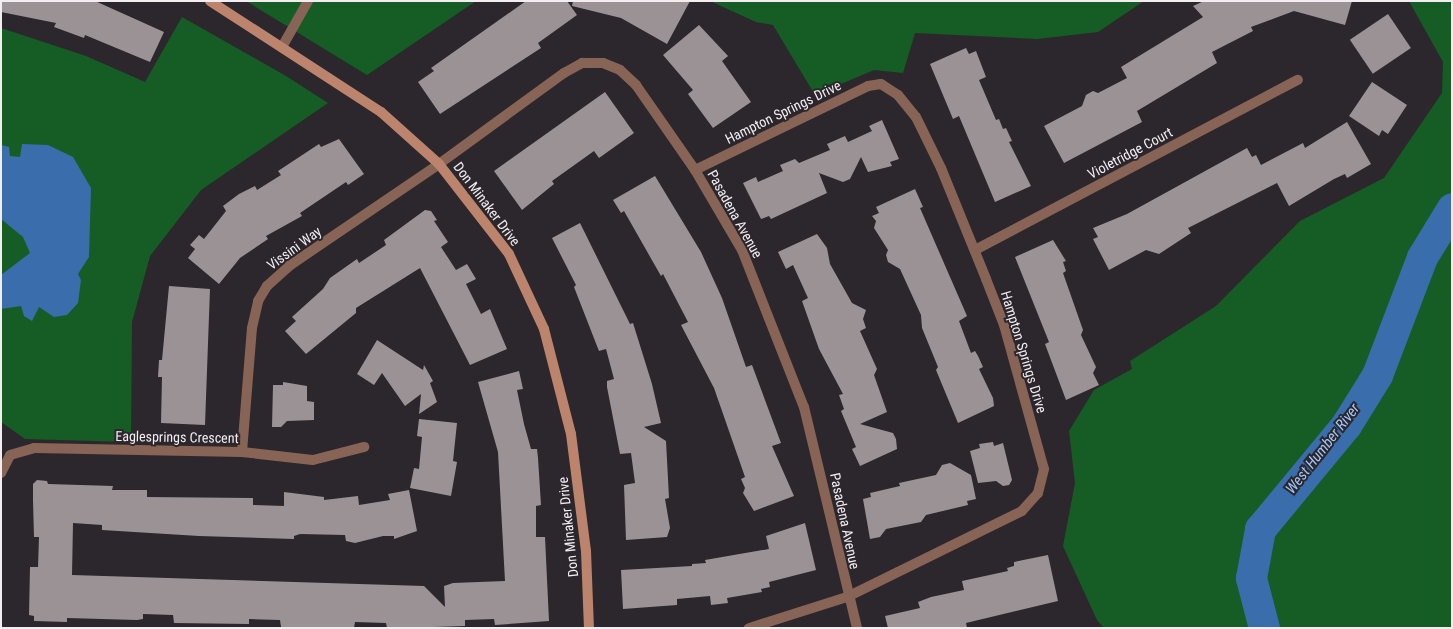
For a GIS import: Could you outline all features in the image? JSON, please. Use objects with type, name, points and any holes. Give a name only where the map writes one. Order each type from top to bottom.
[{"type":"street","name":"Don Minaker Drive","points":[[210,1],[381,112],[439,164],[509,254],[544,329],[571,434],[586,551],[589,628]]},
{"type":"street","points":[[282,47],[308,1]]},
{"type":"street","name":"Pasadena Avenue","points":[[439,164],[564,73],[582,64],[603,63],[620,70],[636,85],[695,170],[742,250],[804,407],[847,597],[857,628]]},
{"type":"street","name":"Violetridge Court","points":[[975,250],[1298,80]]},
{"type":"street","name":"Hampton Springs Drive","points":[[695,170],[868,86],[881,84],[898,95],[916,117],[975,250],[1004,325],[1044,469],[1038,493],[1022,511],[847,597],[749,628]]},
{"type":"street","name":"Vissini Way","points":[[242,452],[252,328],[258,300],[267,286],[290,266],[439,164]]},
{"type":"street","name":"Eaglesprings Crescent","points":[[1,473],[10,455],[34,448],[242,452],[313,460],[364,447]]},
{"type":"green space","points":[[246,1],[476,1],[367,75]]},
{"type":"green space","points":[[710,1],[1144,1],[1098,32],[1037,39],[915,33],[903,73],[874,70],[815,95],[773,25],[756,22]]},
{"type":"green space","points":[[1409,1],[1452,1],[1452,628],[1104,628],[1097,620],[1063,546],[1075,483],[1069,431],[1094,390],[1132,369],[1130,361],[1216,306],[1300,221],[1384,178],[1442,93],[1443,62]]},
{"type":"green space","points":[[182,17],[286,76],[328,103],[201,190],[150,256],[132,322],[131,442],[25,439],[1,422],[1,28],[86,56],[145,82]]},
{"type":"water","points":[[22,144],[48,145],[73,157],[91,188],[89,257],[78,274],[81,280],[78,303],[67,315],[54,317],[39,307],[32,321],[24,316],[21,306],[1,309],[1,275],[30,253],[23,237],[1,219],[1,145],[9,147],[10,156],[20,157]]},
{"type":"building","points":[[1,1],[95,1],[164,32],[150,62],[85,35],[84,38],[54,27],[56,23],[1,12]]},
{"type":"building","points":[[526,1],[567,1],[577,15],[538,43],[541,48],[440,114],[418,82],[434,71],[431,68]]},
{"type":"building","points":[[573,1],[690,1],[667,44],[621,18],[572,6]]},
{"type":"building","points":[[1204,1],[1352,1],[1345,25],[1294,11],[1251,27],[1253,31],[1212,52],[1217,63],[1137,111],[1142,122],[1064,163],[1044,126],[1082,106],[1086,95],[1093,91],[1098,93],[1127,78],[1121,67],[1203,17],[1193,6]]},
{"type":"building","points":[[1388,14],[1411,48],[1373,74],[1350,40]]},
{"type":"building","points":[[699,25],[728,56],[722,61],[751,102],[713,128],[688,94],[693,90],[663,55]]},
{"type":"building","points":[[966,48],[969,54],[976,51],[986,77],[979,80],[996,120],[999,119],[1003,129],[1006,128],[1012,141],[1009,142],[1031,186],[995,202],[959,116],[953,119],[930,64]]},
{"type":"building","points":[[1372,82],[1407,105],[1388,134],[1382,130],[1379,136],[1349,116]]},
{"type":"building","points":[[605,92],[634,133],[599,158],[594,151],[552,181],[554,184],[522,210],[494,171]]},
{"type":"building","points":[[882,120],[899,159],[890,162],[892,166],[868,172],[861,157],[850,179],[843,182],[819,173],[827,193],[771,219],[769,216],[761,219],[743,183],[756,177],[758,182],[783,171],[780,165],[795,159],[799,163],[830,150],[827,144],[845,136],[848,142],[872,131],[869,126]]},
{"type":"building","points":[[1347,122],[1371,164],[1347,178],[1345,174],[1334,179],[1289,206],[1277,183],[1188,228],[1191,233],[1159,254],[1146,250],[1109,270],[1093,239],[1098,237],[1093,228],[1127,214],[1247,148],[1252,157],[1256,155],[1261,165],[1303,143],[1305,148]]},
{"type":"building","points":[[339,139],[364,174],[348,185],[346,182],[300,213],[302,216],[266,236],[268,239],[240,258],[219,284],[188,258],[195,249],[190,245],[199,235],[204,239],[226,211],[223,206],[239,194],[255,186],[257,190],[281,175],[278,171],[319,144],[321,147]]},
{"type":"building","points":[[655,176],[701,252],[722,298],[746,367],[752,365],[781,443],[772,446],[794,496],[754,511],[743,493],[745,488],[741,479],[745,477],[714,388],[681,325],[688,322],[663,274],[661,276],[624,211],[621,213],[613,200]]},
{"type":"building","points":[[915,189],[923,207],[920,208],[967,316],[959,321],[971,353],[975,351],[983,367],[979,369],[993,398],[994,406],[958,423],[936,370],[938,367],[922,328],[921,315],[900,269],[888,262],[886,255],[888,250],[874,228],[876,221],[872,216],[879,213],[876,207]]},
{"type":"building","points":[[425,210],[431,211],[437,220],[434,221],[448,242],[441,247],[456,270],[467,264],[476,279],[466,284],[481,314],[490,309],[507,349],[470,365],[420,268],[356,308],[356,313],[306,354],[285,331],[296,321],[292,317],[323,289],[330,278],[357,259],[359,263],[386,245],[384,240]]},
{"type":"building","points":[[580,223],[630,324],[633,323],[652,384],[661,423],[644,427],[666,441],[669,498],[665,499],[670,528],[667,537],[626,540],[624,485],[635,483],[631,453],[620,454],[607,387],[607,381],[614,379],[606,349],[599,351],[574,287],[576,285],[552,238]]},
{"type":"building","points":[[817,234],[827,248],[830,264],[852,303],[866,310],[863,319],[866,328],[860,331],[877,369],[874,375],[887,412],[860,424],[893,433],[896,439],[897,449],[860,466],[852,449],[856,447],[841,411],[844,409],[839,395],[843,394],[819,349],[802,301],[808,298],[793,265],[786,269],[778,252]]},
{"type":"building","points":[[1053,240],[1066,261],[1063,262],[1066,271],[1063,273],[1083,330],[1081,335],[1096,367],[1093,373],[1099,385],[1066,400],[1045,344],[1049,342],[1015,257]]},
{"type":"building","points":[[169,286],[210,289],[205,425],[161,423],[162,377],[158,377],[159,360],[162,360]]},
{"type":"building","points":[[377,340],[423,370],[424,365],[433,381],[430,383],[437,402],[419,414],[421,394],[405,406],[382,373],[374,385],[357,374]]},
{"type":"building","points":[[519,371],[523,389],[517,390],[524,424],[531,449],[537,449],[541,505],[536,506],[536,537],[545,537],[549,621],[495,625],[494,619],[465,620],[465,626],[404,628],[387,628],[386,623],[355,622],[354,628],[298,628],[281,627],[280,620],[249,619],[249,624],[174,623],[173,615],[143,614],[143,619],[137,620],[67,618],[67,622],[34,621],[34,616],[29,615],[30,567],[38,567],[39,537],[34,537],[33,500],[33,484],[37,480],[47,481],[48,484],[113,486],[112,490],[147,490],[147,497],[253,498],[253,505],[284,506],[284,492],[324,497],[324,500],[358,496],[359,505],[390,500],[388,494],[409,490],[417,531],[394,539],[394,536],[383,536],[355,543],[346,541],[345,535],[300,534],[294,536],[294,539],[199,536],[102,530],[102,525],[73,523],[72,575],[424,586],[445,607],[444,586],[453,583],[505,581],[498,452],[478,382]]},
{"type":"building","points":[[283,382],[307,386],[307,401],[314,402],[314,420],[287,421],[281,427],[272,427],[273,385],[283,385]]},
{"type":"building","points":[[419,419],[457,423],[453,461],[457,462],[451,496],[410,488],[414,468],[419,469],[422,437],[417,436]]},
{"type":"building","points":[[993,442],[994,446],[1003,443],[1012,480],[1009,485],[1003,486],[996,481],[978,483],[970,451],[980,448],[979,444]]},
{"type":"building","points":[[950,463],[971,475],[976,499],[967,501],[968,505],[926,515],[921,522],[886,529],[880,537],[870,539],[863,499],[871,497],[870,493],[900,486],[899,483],[936,475],[942,465]]},
{"type":"building","points":[[805,523],[816,570],[769,582],[770,587],[761,589],[762,592],[727,598],[728,603],[711,605],[710,596],[677,599],[677,605],[623,609],[621,570],[692,566],[692,564],[706,563],[705,560],[769,549],[766,536]]},
{"type":"building","points":[[1048,555],[1058,601],[966,623],[967,628],[888,628],[885,616],[920,608],[918,602],[931,597],[964,590],[962,581],[1008,571],[1007,568],[1014,566],[1014,562]]},
{"type":"waterway","name":"West Humber River","points":[[1264,628],[1251,578],[1260,529],[1346,425],[1377,375],[1422,257],[1452,208]]}]
